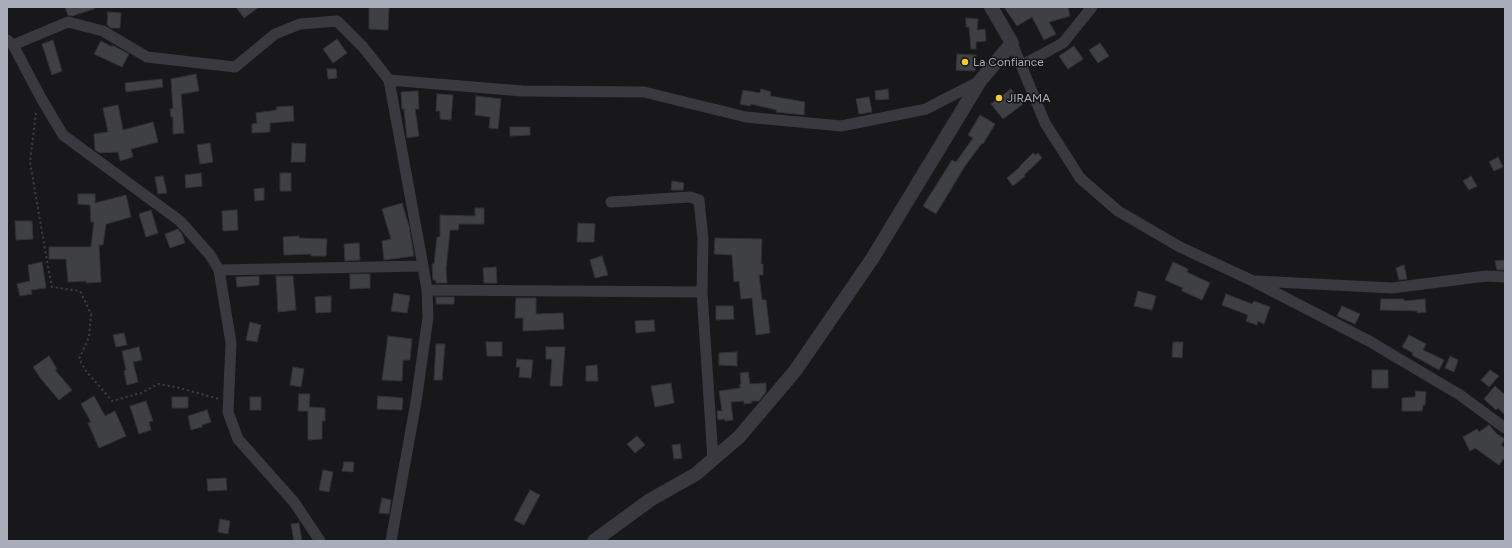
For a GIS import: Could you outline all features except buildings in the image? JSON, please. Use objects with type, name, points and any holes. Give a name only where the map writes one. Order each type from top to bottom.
[{"type":"street","points":[[991,7],[1012,43],[1045,123],[1080,178],[1118,211],[1180,248],[1252,281],[1368,341],[1460,395],[1505,428]]},
{"type":"street","points":[[1022,65],[1063,43],[1092,7]]},
{"type":"street","points":[[320,541],[294,502],[238,439],[228,412],[231,343],[219,270],[210,255],[180,221],[63,135],[10,43],[68,22],[103,31],[147,57],[235,67],[275,34],[300,24],[337,21],[363,48],[389,80],[424,266],[428,317],[416,402],[391,541]]},
{"type":"street","points":[[594,541],[650,500],[696,474],[739,437],[795,371],[872,259],[980,81],[1012,43]]},
{"type":"street","points":[[389,80],[522,91],[644,92],[746,117],[841,126],[926,109],[980,81]]},
{"type":"street","points":[[611,202],[690,197],[699,200],[703,239],[702,292],[713,459]]},
{"type":"street","points":[[219,270],[424,266]]},
{"type":"street","points":[[1252,281],[1392,288],[1486,276],[1505,277]]},
{"type":"street","points":[[427,290],[702,292]]},
{"type":"path","points":[[36,112],[30,162],[52,287],[80,291],[90,314],[89,337],[79,359],[86,371],[112,401],[141,393],[158,384],[176,386],[228,401]]},
{"type":"place","name":"La Confiance","points":[[965,62]]},
{"type":"place","name":"JIRAMA","points":[[999,98]]}]
